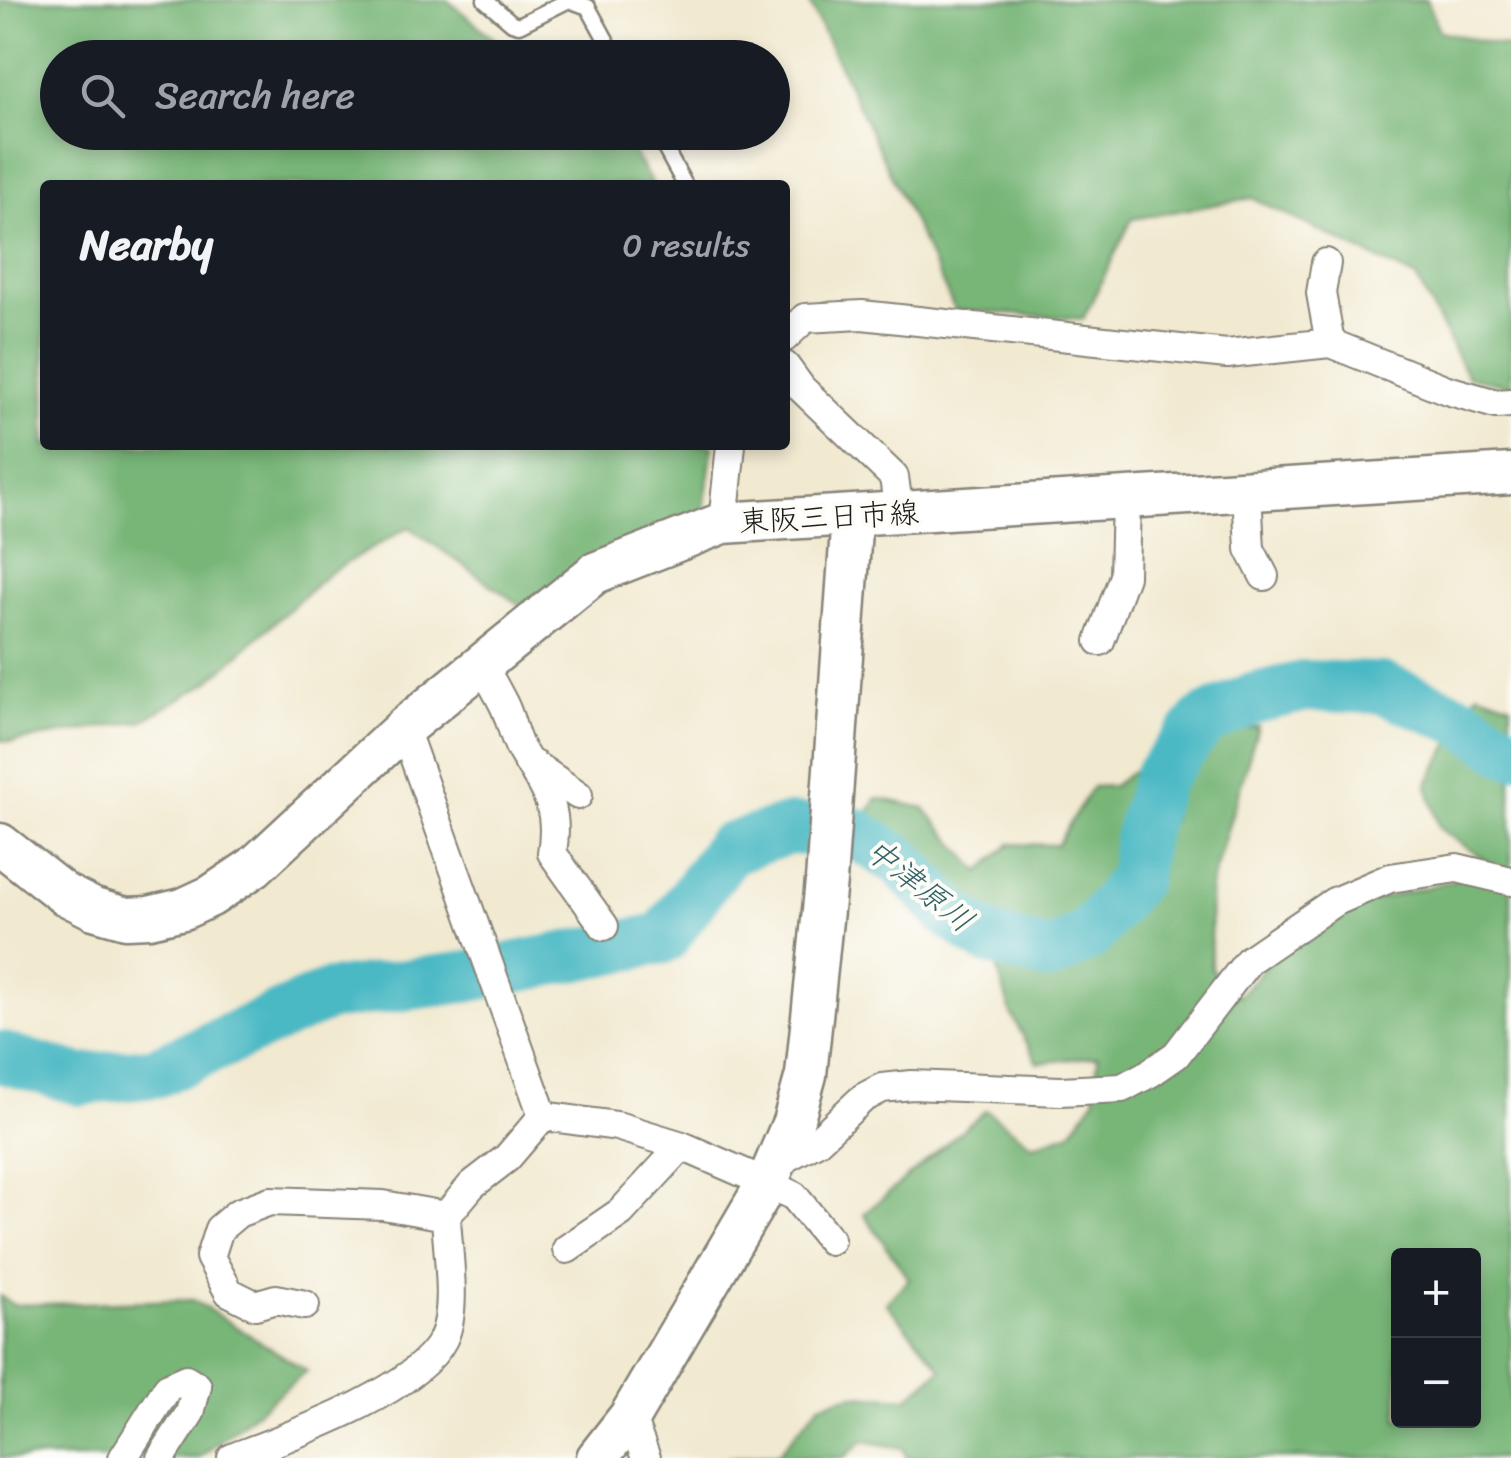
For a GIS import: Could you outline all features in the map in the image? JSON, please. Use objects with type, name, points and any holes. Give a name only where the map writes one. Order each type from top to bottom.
[{"type":"main road","name":"東阪三日市線","points":[[0,844],[64,894],[94,909],[126,918],[182,909],[211,896],[254,867],[406,726],[595,573],[723,524],[1511,474]]},
{"type":"main road","points":[[597,1458],[630,1416],[772,1173],[793,1122],[806,1075],[826,881],[852,516]]},
{"type":"street","points":[[1326,263],[1322,293],[1330,343]]},
{"type":"street","points":[[790,332],[805,318],[862,315],[1227,354],[1330,343],[1447,390],[1496,404],[1511,403]]},
{"type":"street","points":[[790,373],[894,477],[899,513]]},
{"type":"street","points":[[723,524],[730,450]]},
{"type":"street","points":[[1247,492],[1250,549],[1264,576]]},
{"type":"street","points":[[1100,641],[1124,576],[1126,499]]},
{"type":"street","points":[[481,663],[521,750],[533,764],[547,793],[552,814],[552,852],[604,926]]},
{"type":"street","points":[[406,726],[543,1116]]},
{"type":"street","points":[[533,764],[578,795]]},
{"type":"street","points":[[772,1173],[817,1141],[863,1098],[882,1088],[1122,1088],[1176,1055],[1249,960],[1334,902],[1390,878],[1457,868],[1511,882]]},
{"type":"street","points":[[543,1116],[617,1126],[772,1173],[830,1240]]},
{"type":"street","points":[[232,1458],[336,1417],[422,1368],[444,1338],[450,1307],[446,1216],[472,1184],[507,1158],[543,1116]]},
{"type":"street","points":[[567,1248],[621,1212],[682,1146]]},
{"type":"street","points":[[305,1306],[276,1298],[255,1305],[230,1292],[210,1257],[219,1230],[238,1213],[270,1201],[383,1205],[446,1216]]},
{"type":"street","points":[[123,1458],[168,1387],[186,1379],[197,1386],[190,1414],[161,1458]]},
{"type":"street","points":[[630,1416],[646,1458]]},
{"type":"lane","points":[[485,0],[512,24],[519,25],[569,0],[588,7],[606,40]]},
{"type":"lane","points":[[666,150],[682,180]]},
{"type":"green space","points":[[0,0],[447,0],[495,40],[40,40],[40,150],[631,150],[650,180],[40,180],[40,450],[712,450],[703,516],[520,605],[409,527],[329,573],[207,683],[142,721],[12,742],[0,740]]},
{"type":"green space","points":[[808,0],[1427,0],[1439,31],[1511,48],[1511,386],[1468,377],[1416,278],[1252,198],[1132,219],[1083,319],[955,310]]},
{"type":"green space","points":[[1478,692],[1511,704],[1511,1458],[907,1458],[903,1448],[863,1441],[844,1458],[727,1458],[778,1454],[820,1404],[852,1395],[908,1398],[942,1369],[886,1303],[909,1279],[864,1214],[986,1110],[1033,1145],[1071,1132],[1094,1100],[1098,1056],[1038,1063],[1011,1014],[995,961],[969,901],[863,822],[877,798],[924,808],[980,872],[1010,844],[1057,845],[1092,787],[1113,786],[1134,770],[1131,823],[1172,821],[1180,768],[1207,733],[1258,727],[1210,887],[1211,969],[1239,996],[1271,960],[1356,905],[1451,881],[1486,861],[1439,828],[1427,785]]},
{"type":"green space","points":[[0,1296],[13,1305],[193,1300],[307,1371],[199,1458],[0,1458]]},
{"type":"waterway","name":"中津原川","points":[[0,1057],[81,1080],[156,1072],[328,995],[466,977],[664,938],[728,849],[789,829],[855,833],[903,863],[947,911],[985,938],[1050,955],[1089,935],[1134,879],[1141,832],[1159,776],[1204,721],[1251,699],[1306,686],[1382,688],[1462,720],[1511,752]]}]
